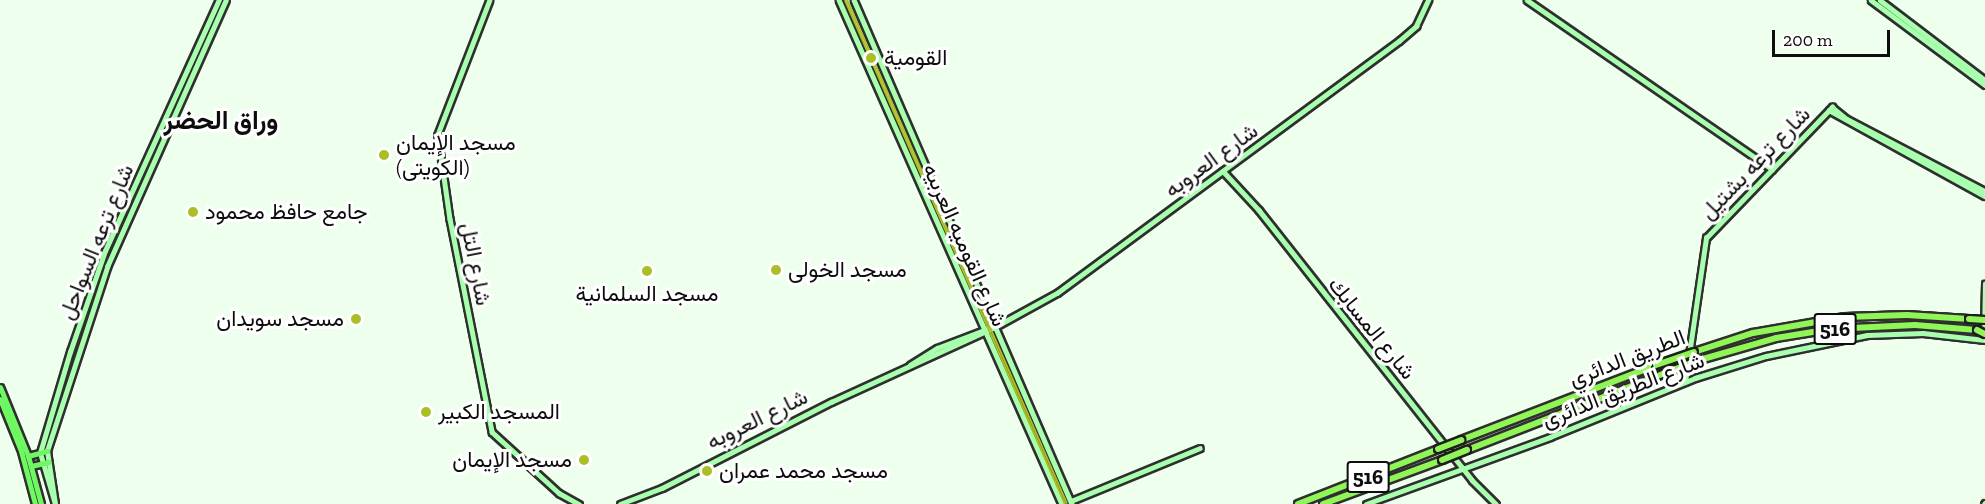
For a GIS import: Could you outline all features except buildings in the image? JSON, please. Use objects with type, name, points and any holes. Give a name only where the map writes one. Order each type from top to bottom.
[{"type":"highway","name":"الطريق الدائري","points":[[1298,504],[1656,365],[1783,326],[1845,317],[1907,315],[1969,319],[1983,328]]},
{"type":"highway","name":"الطريق الدائري","points":[[1323,504],[1696,361],[1776,338],[1831,329],[1915,325],[1983,328]]},
{"type":"main road","points":[[0,387],[28,456],[41,504]]},
{"type":"main road","points":[[0,399],[22,454],[35,504]]},
{"type":"main road","points":[[28,456],[47,451]]},
{"type":"main road","points":[[31,466],[46,462]]},
{"type":"street","name":"شارع ترعه السواحل","points":[[219,0],[105,251],[70,352],[40,453],[46,462],[55,504],[46,462],[47,451],[107,267],[226,0]]},
{"type":"street","name":"شارع التل","points":[[490,0],[438,135],[444,188],[492,432],[559,493],[578,504]]},
{"type":"street","name":"شارع القوميه العربيه","points":[[839,0],[1062,504]]},
{"type":"street","name":"شارع القوميه العربيه","points":[[855,0],[1072,502]]},
{"type":"street","name":"شارع العروبه","points":[[620,504],[662,488],[697,466],[912,364],[913,360],[996,326],[1062,290],[1412,31],[1428,0]]},
{"type":"street","points":[[1527,0],[1772,169]]},
{"type":"street","points":[[1871,0],[1985,85]]},
{"type":"street","points":[[1880,0],[1985,80]]},
{"type":"street","name":"شارع ترعه بشتيل","points":[[1684,382],[1706,238],[1831,108]]},
{"type":"street","name":"شارع ترعه بشتيل","points":[[1831,108],[1985,191]]},
{"type":"street","name":"شارع ترعه بشتيل","points":[[1831,108],[1985,196]]},
{"type":"street","name":"شارع المسابك","points":[[1223,171],[1259,210],[1463,469],[1496,504]]},
{"type":"street","points":[[1985,284],[1983,328],[1985,340]]},
{"type":"street","name":"شارع الطريق الدائرى","points":[[1366,504],[1463,469],[1684,382],[1779,353],[1860,336],[1899,334],[1985,340]]},
{"type":"street","points":[[70,352],[78,355]]},
{"type":"street","points":[[1072,502],[1200,448]]},
{"type":"railway","points":[[846,0],[1066,504]]},
{"type":"place","name":"القومية","points":[[871,58]]},
{"type":"place","name":"مسجد الإيمان (الكويتى)","points":[[384,155]]},
{"type":"place","name":"جامع حافظ محمود","points":[[193,212]]},
{"type":"place","name":"مسجد الخولى","points":[[776,270]]},
{"type":"place","name":"مسجد السلمانية","points":[[647,271]]},
{"type":"place","name":"مسجد سويدان","points":[[356,319]]},
{"type":"place","name":"المسجد الكبير","points":[[426,412]]},
{"type":"place","name":"مسجد الإيمان","points":[[584,460]]},
{"type":"place","name":"مسجد محمد عمران","points":[[707,471]]},
{"type":"district","name":"وراق الحضر","points":[[221,121]]}]
